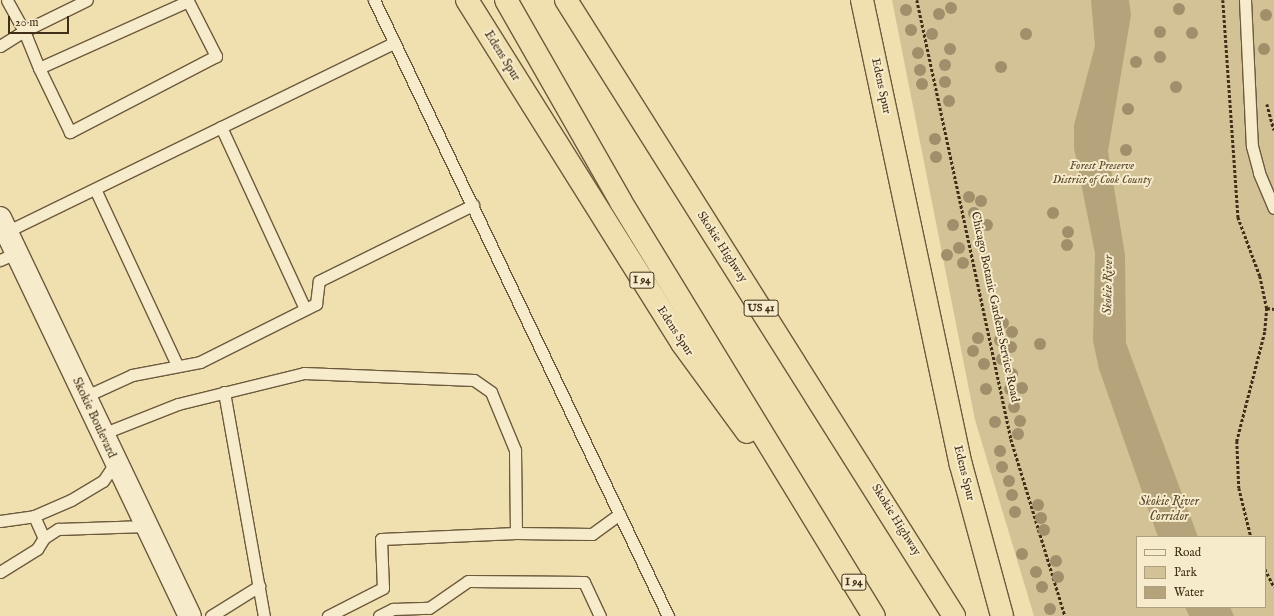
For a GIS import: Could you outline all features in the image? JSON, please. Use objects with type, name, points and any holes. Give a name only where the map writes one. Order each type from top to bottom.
[{"type":"highway","name":"Edens Spur","points":[[467,0],[682,343],[834,549]]},
{"type":"highway","points":[[506,0],[621,202],[834,549]]},
{"type":"highway","name":"Skokie Highway","points":[[566,0],[954,616]]},
{"type":"highway","name":"Edens Spur","points":[[862,0],[960,465],[1002,616]]},
{"type":"highway","name":"I 94","points":[[834,549],[874,616]]},
{"type":"main road","name":"Skokie Boulevard","points":[[3,225],[8,257],[84,396],[115,464],[190,616]]},
{"type":"lane","points":[[8,0],[24,30],[39,68],[70,132],[216,56],[188,1],[39,68]]},
{"type":"lane","points":[[0,46],[24,30],[87,0]]},
{"type":"lane","points":[[374,0],[668,616]]},
{"type":"lane","points":[[1245,0],[1252,146],[1259,173],[1274,208]]},
{"type":"lane","points":[[3,225],[95,189],[394,43]]},
{"type":"lane","points":[[221,127],[305,309]]},
{"type":"lane","points":[[95,189],[177,365]]},
{"type":"lane","points":[[84,396],[132,375],[177,365],[200,362],[316,304],[319,281],[473,205]]},
{"type":"lane","points":[[102,434],[178,404],[304,373],[474,380],[491,392],[515,450],[516,533]]},
{"type":"lane","points":[[224,392],[264,616]]},
{"type":"lane","points":[[0,521],[34,516],[80,495],[102,481],[115,464]]},
{"type":"lane","points":[[328,616],[383,588],[381,539],[516,533],[592,534],[620,514]]},
{"type":"lane","points":[[34,516],[44,538]]},
{"type":"lane","points":[[0,572],[37,549],[44,538],[70,526],[146,526]]},
{"type":"lane","points":[[379,616],[393,609],[429,608],[468,581],[584,582],[600,616]]},
{"type":"lane","points":[[211,616],[258,586]]},
{"type":"path","name":"Chicago Botanic Gardens Service Road","points":[[917,0],[1011,439],[1065,616]]},
{"type":"path","points":[[1224,0],[1238,217],[1260,276],[1267,308],[1265,332],[1237,441],[1239,488],[1251,536]]},
{"type":"path","points":[[1267,308],[1274,309]]},
{"type":"path","points":[[1266,571],[1274,587]]},
{"type":"green space","name":"Forest Preserve District of Cook County","points":[[892,0],[1274,0],[1274,616],[1034,616],[975,420]]},
{"type":"water","name":"Skokie River Corridor","points":[[1091,0],[1129,0],[1131,15],[1108,151],[1125,255],[1126,343],[1198,536],[1158,536],[1099,369],[1093,341],[1095,253],[1074,148],[1074,125],[1095,46]]},
{"type":"water","points":[[1185,608],[1230,608],[1234,616],[1189,616]]},
{"type":"water label","name":"Skokie River","points":[[1109,285]]}]
